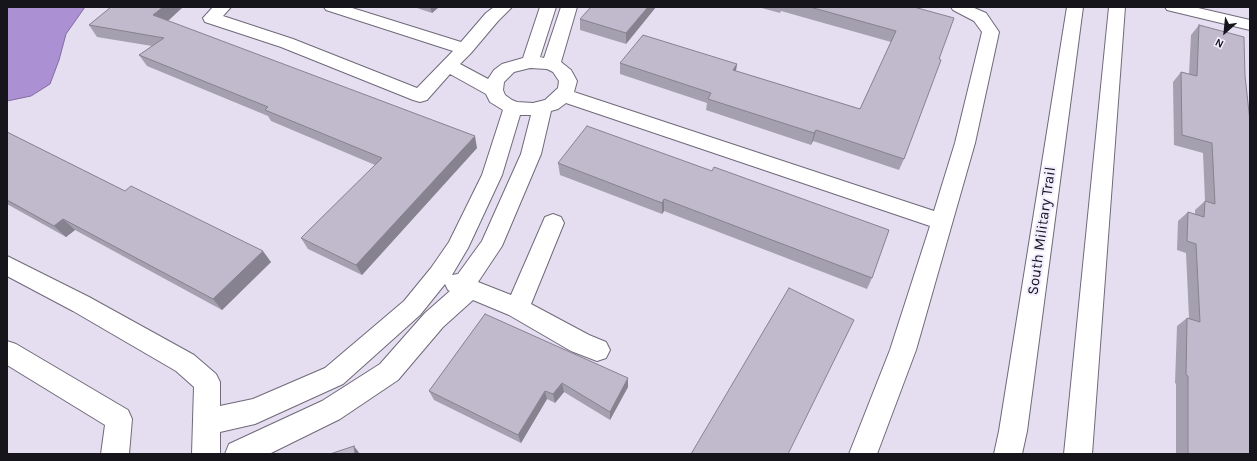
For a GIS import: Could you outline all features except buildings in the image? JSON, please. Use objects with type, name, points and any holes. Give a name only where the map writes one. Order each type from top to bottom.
[{"type":"street","points":[[223,7],[211,18],[287,43],[420,96],[465,49],[492,17],[504,7]]},
{"type":"street","points":[[332,7],[465,49]]},
{"type":"street","points":[[530,62],[548,7]]},
{"type":"street","points":[[551,64],[568,7]]},
{"type":"street","points":[[863,454],[903,350],[942,222],[965,143],[991,32],[980,17],[959,7]]},
{"type":"street","name":"South Military Trail","points":[[1008,454],[1013,431],[1075,7]]},
{"type":"street","points":[[1078,454],[1117,7]]},
{"type":"street","points":[[1173,7],[1250,25]]},
{"type":"street","points":[[530,62],[551,64],[559,68],[565,74],[568,81],[567,88],[558,100],[542,108],[524,109],[505,104],[497,98],[494,90],[495,82],[500,74],[508,68],[518,64],[530,62]]},
{"type":"street","points":[[448,66],[494,90]]},
{"type":"street","points":[[563,95],[942,222]]},
{"type":"street","points":[[207,422],[255,411],[334,376],[412,308],[439,275],[457,248],[492,175],[513,107]]},
{"type":"street","points":[[239,454],[331,410],[389,372],[434,320],[466,287],[491,246],[530,154],[542,108]]},
{"type":"street","points":[[517,308],[553,223]]},
{"type":"street","points":[[7,265],[81,304],[185,363],[207,382],[206,454]]},
{"type":"street","points":[[439,275],[517,308],[580,343],[596,350]]},
{"type":"street","points":[[7,352],[118,419],[116,454]]},
{"type":"shaded area","points":[[7,7],[85,7],[66,34],[59,60],[50,84],[31,96],[7,101]]}]
